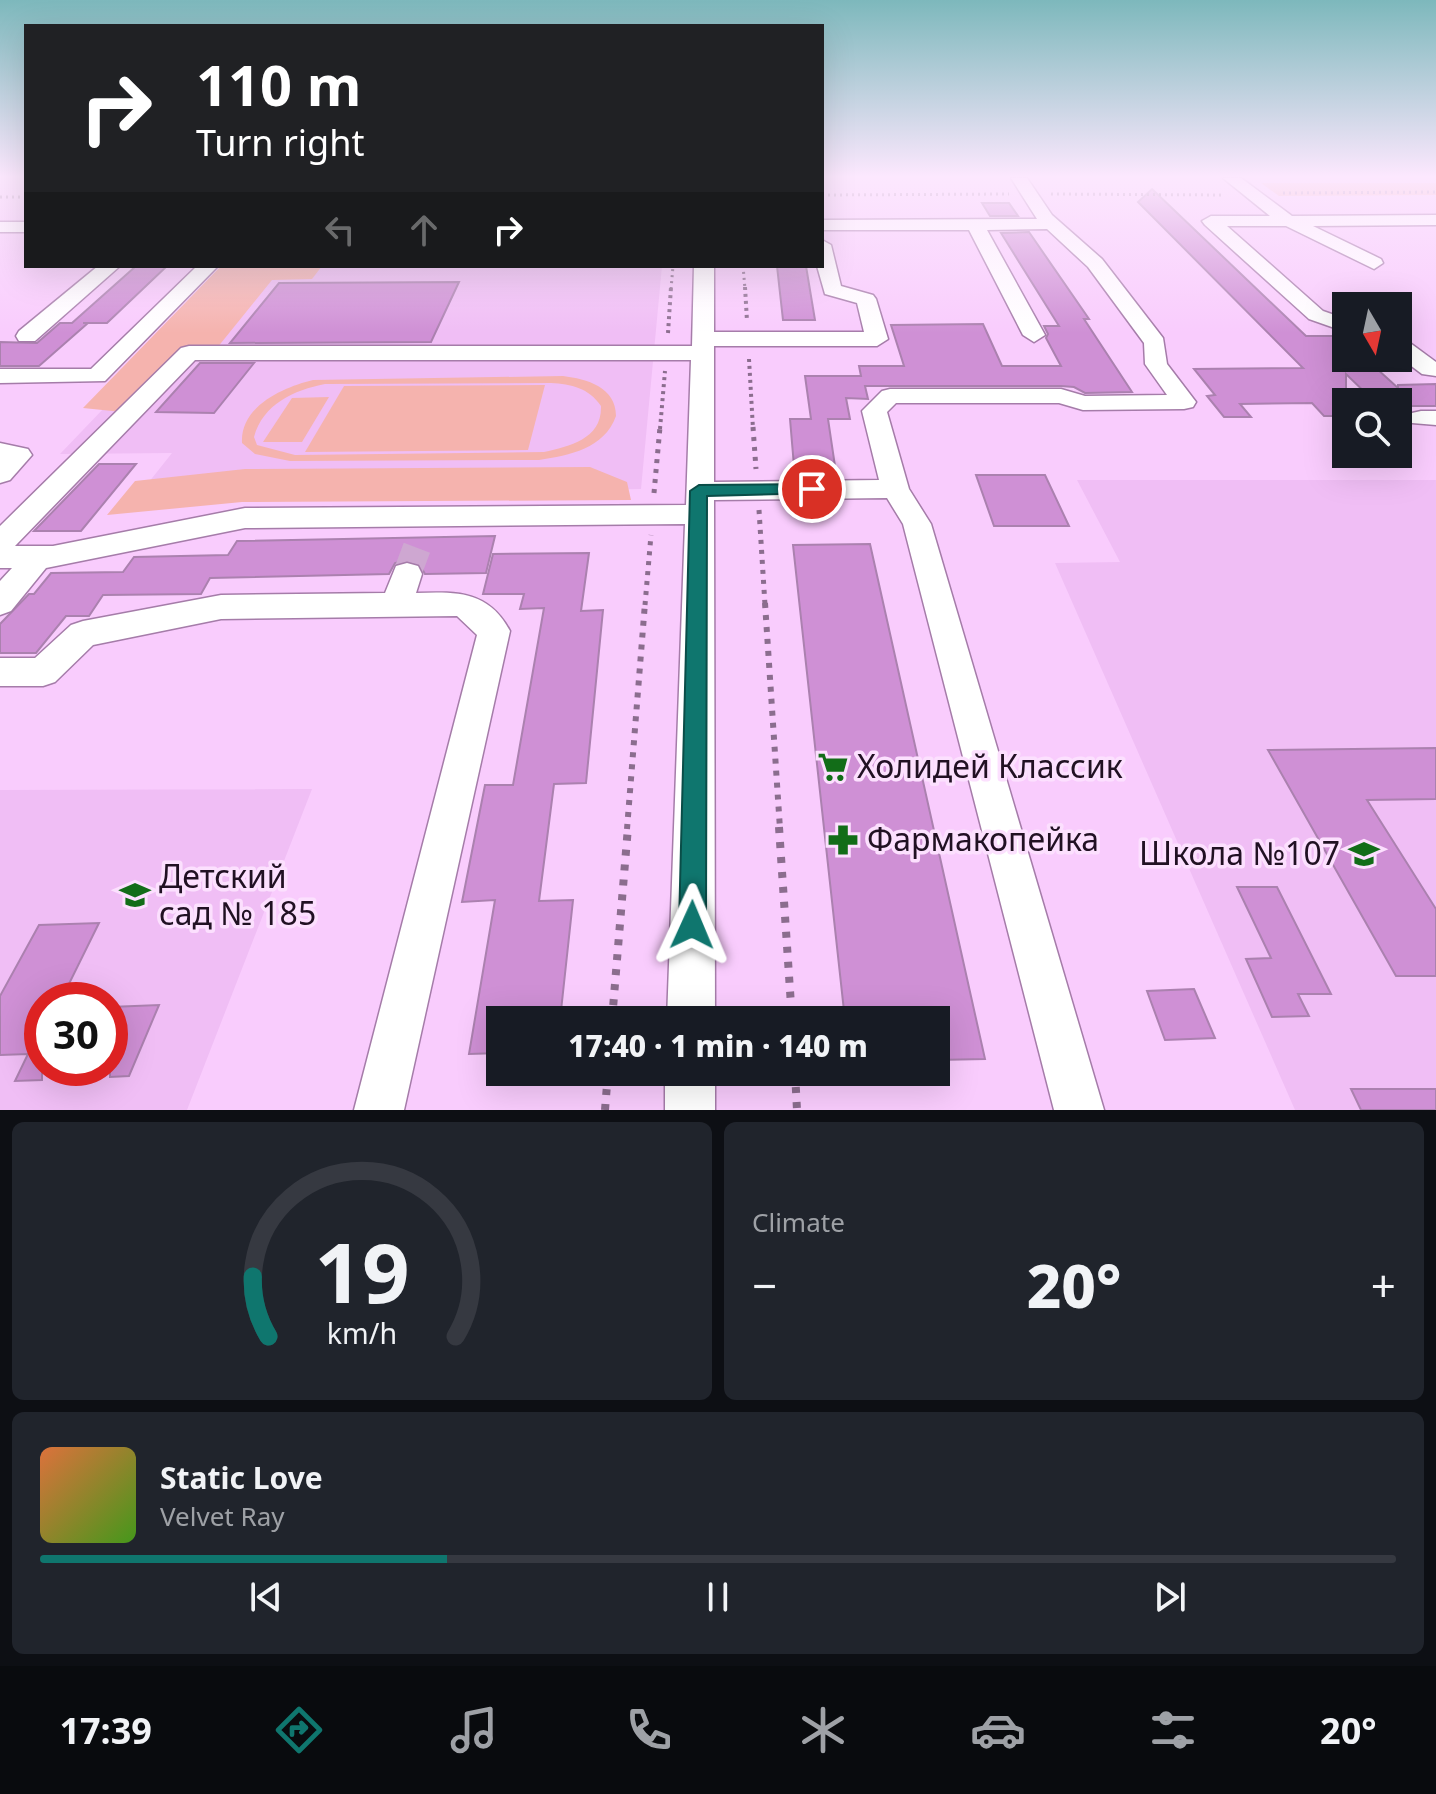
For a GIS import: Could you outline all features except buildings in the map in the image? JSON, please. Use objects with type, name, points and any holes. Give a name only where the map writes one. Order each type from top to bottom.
[{"type":"street","points":[[978,230],[1034,335]]},
{"type":"street","points":[[1060,230],[1095,263],[1155,343],[1156,364],[1184,402],[1083,403],[1061,396],[890,396],[874,411],[895,489],[917,524],[1079,1110]]},
{"type":"street","points":[[1221,230],[1316,315],[1332,321]]},
{"type":"street","points":[[1306,230],[1374,263]]},
{"type":"street","points":[[0,544],[189,353],[667,353],[748,339],[877,339],[866,299],[832,290],[824,254]]},
{"type":"street","points":[[27,336],[108,268]]},
{"type":"street","points":[[0,376],[97,376],[206,268]]},
{"type":"street","points":[[691,1006],[704,268]]},
{"type":"street","points":[[1412,356],[1430,369],[1436,369]]},
{"type":"street","points":[[0,451],[19,455],[0,474]]},
{"type":"street","points":[[0,557],[53,557],[245,518],[424,527],[652,513],[758,490],[895,489]]},
{"type":"street","points":[[0,603],[38,557]]},
{"type":"street","points":[[0,672],[43,672],[83,634],[221,607],[401,590],[464,604],[494,631],[379,1110]]},
{"type":"street","points":[[690,1086],[690,1110]]},
{"type":"path","points":[[613,1006],[673,268]]},
{"type":"path","points":[[743,268],[791,1006]]},
{"type":"path","points":[[605,1110],[607,1086]]},
{"type":"path","points":[[796,1086],[797,1110]]},
{"type":"shaded area","points":[[219,268],[320,268],[312,279],[272,280],[217,348],[183,348],[122,412],[83,408]]},
{"type":"shaded area","points":[[238,268],[662,268],[641,489],[137,497],[172,453],[60,454]]},
{"type":"shaded area","points":[[563,376],[590,382],[606,391],[615,406],[616,416],[611,427],[595,443],[574,453],[539,460],[290,461],[255,454],[242,443],[248,419],[266,400],[313,380]],"holes":[[[325,384],[558,384],[579,388],[591,395],[601,406],[600,417],[583,439],[544,452],[295,455],[257,445],[254,437],[258,425],[281,400]]]},
{"type":"shaded area","points":[[545,385],[528,450],[305,452],[344,386]]},
{"type":"shaded area","points":[[329,397],[302,442],[263,442],[292,398]]},
{"type":"shaded area","points":[[590,467],[627,482],[631,500],[242,502],[107,515],[135,481],[245,469]]},
{"type":"shaded area","points":[[1077,480],[1436,480],[1436,1110],[1295,1110],[1055,563],[1120,562]]},
{"type":"shaded area","name":"Детский сад № 185","points":[[312,789],[187,1110],[0,1110],[0,790]]},
{"type":"tunnel","points":[[407,574],[421,537]]},
{"type":"place","name":"Холидей Классик","points":[[833,767]]},
{"type":"place","name":"Фармакопейка","points":[[843,840]]},
{"type":"place","name":"Школа №107","points":[[1364,854]]},
{"type":"place","name":"Детский сад № 185","points":[[135,895]]},
{"type":"route","points":[[692,925],[699,491],[812,489]]}]
